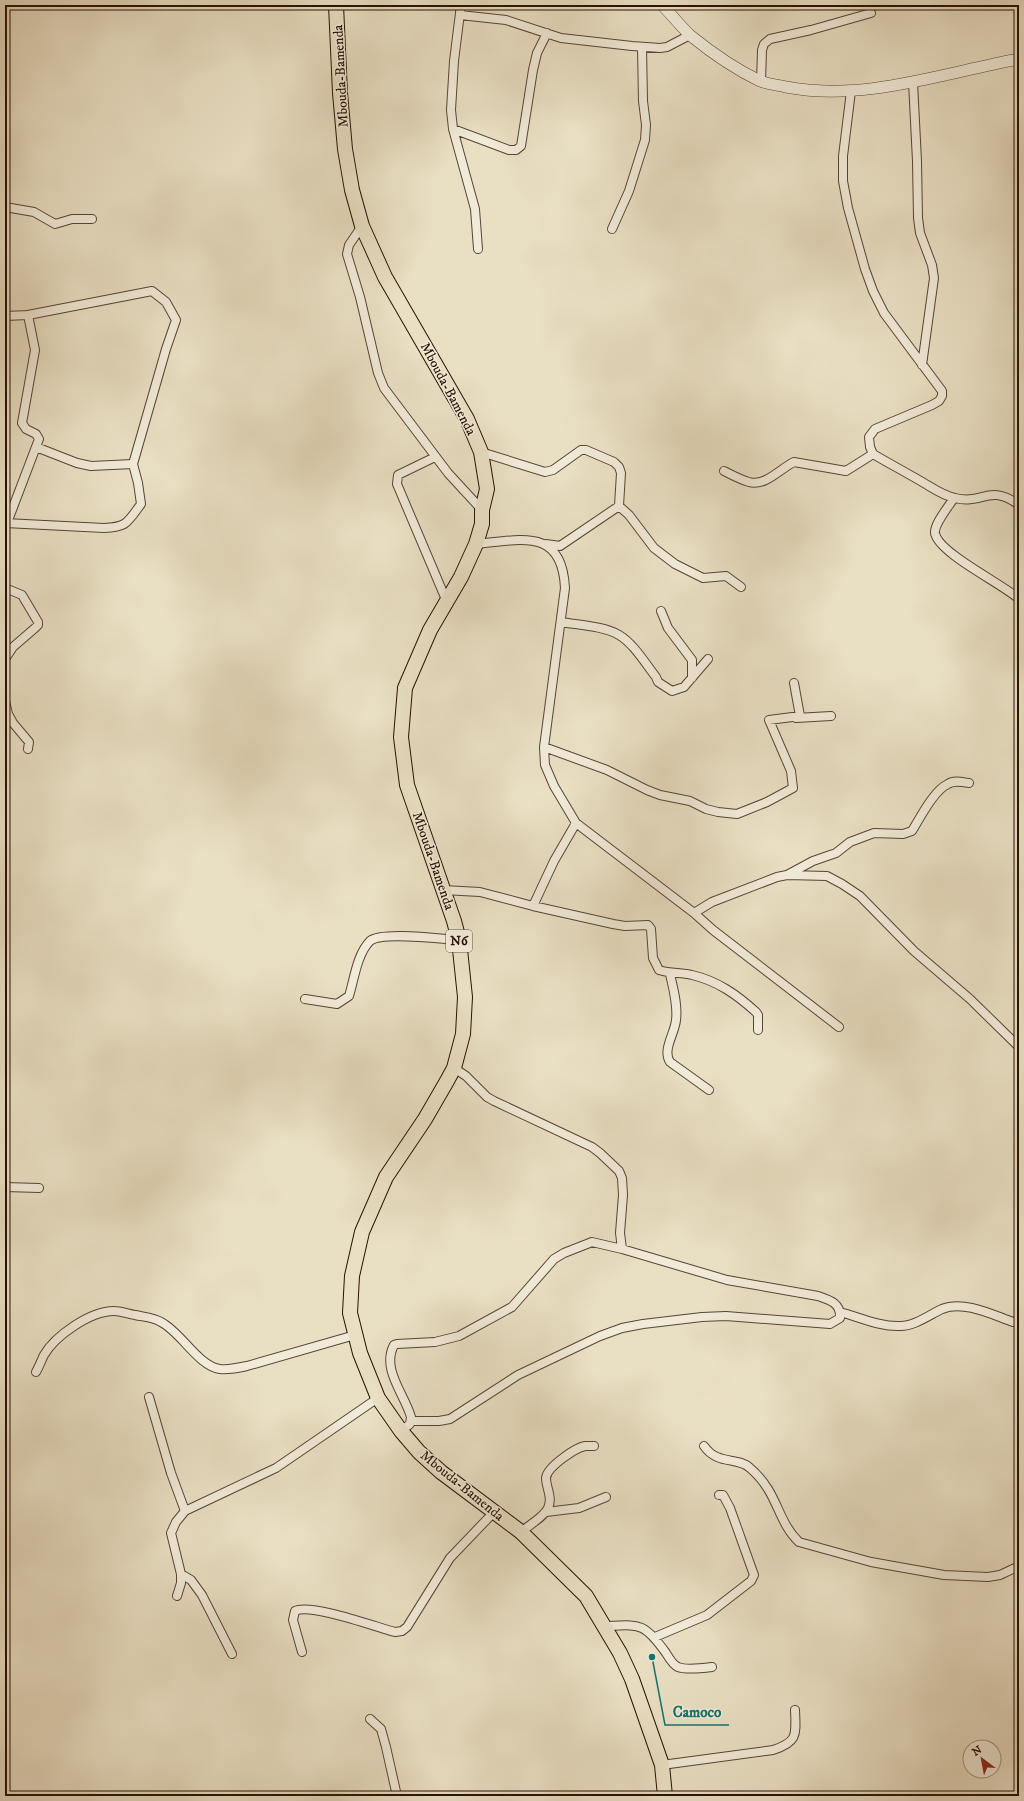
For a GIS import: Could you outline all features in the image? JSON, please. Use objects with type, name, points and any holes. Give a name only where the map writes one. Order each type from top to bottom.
[{"type":"highway","name":"Mbouda-Bamenda","points":[[336,5],[340,93],[345,149],[352,190],[362,226],[385,276],[467,419],[481,452],[487,489],[482,510],[482,524],[476,544],[461,577],[430,630],[405,688],[401,737],[407,785],[459,940],[465,997],[463,1034],[454,1068],[425,1119],[386,1177],[362,1232],[352,1276],[350,1314],[360,1353],[378,1398],[401,1431],[441,1472],[521,1532],[586,1596],[620,1653],[632,1679],[662,1764],[665,1796]]},
{"type":"street","points":[[461,5],[451,110],[453,129],[475,208],[478,249]]},
{"type":"street","points":[[662,5],[690,35],[727,63],[761,82],[798,89],[851,91],[885,88],[1019,59]]},
{"type":"street","points":[[761,82],[762,50],[764,44],[770,40],[871,13]]},
{"type":"street","points":[[460,15],[506,20],[574,40],[642,47],[667,47],[690,35]]},
{"type":"street","points":[[453,129],[509,150],[516,150],[521,146],[524,137],[533,70],[537,53],[547,33]]},
{"type":"street","points":[[612,229],[629,190],[645,140],[646,125],[643,101],[642,47]]},
{"type":"street","points":[[912,82],[919,226],[920,233],[932,265],[934,278],[922,365]]},
{"type":"street","points":[[851,91],[843,156],[843,181],[848,208],[865,269],[873,291],[888,319],[942,391],[942,396],[939,401],[932,405],[875,429],[869,437],[870,447],[873,454],[943,494],[966,500],[999,494],[1019,505]]},
{"type":"street","points":[[5,207],[34,212],[55,224],[72,219],[92,219]]},
{"type":"street","points":[[362,226],[349,245],[347,254],[360,297],[378,373],[384,388],[435,457],[482,510]]},
{"type":"street","points":[[5,316],[28,315],[152,291],[166,302],[176,320],[166,349],[133,464],[141,504],[129,520],[120,528],[6,523],[36,446],[38,436],[26,429],[22,423],[35,350],[28,315]]},
{"type":"street","points":[[36,446],[77,463],[91,466],[133,464]]},
{"type":"street","points":[[481,452],[545,472],[553,470],[577,451],[586,450],[614,462],[619,467],[621,474],[619,506]]},
{"type":"street","points":[[724,471],[749,482],[755,483],[762,482],[794,462],[846,471],[873,454]]},
{"type":"street","points":[[435,457],[398,475],[397,484],[446,602]]},
{"type":"street","points":[[954,498],[936,526],[935,533],[938,539],[949,552],[1019,599]]},
{"type":"street","points":[[476,544],[530,540],[560,546],[619,506]]},
{"type":"street","points":[[619,506],[629,515],[654,548],[675,564],[702,578],[726,576],[741,587]]},
{"type":"street","points":[[546,544],[560,559],[564,573],[565,588],[544,747],[545,765],[554,786],[576,823],[694,913],[717,933],[839,1027]]},
{"type":"street","points":[[5,588],[22,595],[38,622],[38,625],[35,628],[13,646],[5,659]]},
{"type":"street","points":[[661,611],[668,628],[692,660],[692,678]]},
{"type":"street","points":[[561,622],[607,630],[618,634],[627,641],[656,677],[658,682],[672,691],[684,687],[708,659]]},
{"type":"street","points":[[769,720],[800,716],[794,683]]},
{"type":"street","points":[[5,701],[13,723],[29,742],[28,750]]},
{"type":"street","points":[[769,720],[831,716]]},
{"type":"street","points":[[544,747],[608,770],[647,790],[690,801],[706,809],[737,814],[767,802],[793,788],[791,771],[769,720]]},
{"type":"street","points":[[787,875],[812,860],[836,853],[850,842],[874,833],[903,834],[912,831],[931,802],[947,784],[955,781],[969,783]]},
{"type":"street","points":[[533,906],[554,860],[576,823]]},
{"type":"street","points":[[694,913],[712,902],[771,878],[787,875],[827,876],[860,896],[914,951],[970,999],[1019,1047]]},
{"type":"street","points":[[443,890],[467,890],[480,892],[533,906],[613,924],[625,926],[648,925],[651,929],[653,958],[655,965],[659,970],[670,974],[691,975],[712,981],[734,993],[758,1015],[758,1030]]},
{"type":"street","points":[[305,999],[337,1004],[349,996],[361,955],[369,942],[376,937],[389,936],[459,940]]},
{"type":"street","points":[[670,974],[676,1020],[667,1051],[667,1057],[670,1062],[709,1090]]},
{"type":"street","points":[[454,1068],[466,1076],[487,1097],[592,1147],[619,1171],[624,1184],[620,1233],[622,1249]]},
{"type":"street","points":[[5,1187],[40,1188]]},
{"type":"street","points":[[401,1431],[410,1424],[411,1421],[409,1410],[391,1365],[394,1345],[444,1340],[459,1336],[496,1317],[512,1307],[554,1259],[564,1253],[592,1242],[622,1249],[727,1280],[818,1296],[832,1301],[838,1306],[840,1312],[840,1318],[830,1324],[726,1316],[702,1317],[622,1328],[600,1336],[518,1375],[450,1419],[438,1421],[411,1421]]},
{"type":"street","points":[[840,1312],[889,1326],[901,1326],[915,1323],[944,1309],[954,1306],[970,1308],[1013,1322],[1019,1321]]},
{"type":"street","points":[[36,1372],[44,1354],[56,1340],[71,1328],[95,1315],[113,1311],[151,1318],[162,1322],[174,1331],[209,1365],[219,1369],[232,1369],[247,1366],[355,1335]]},
{"type":"street","points":[[149,1396],[171,1473],[185,1511]]},
{"type":"street","points":[[177,1596],[181,1583],[181,1574],[171,1533],[176,1522],[185,1511],[276,1468],[378,1398]]},
{"type":"street","points":[[546,1512],[550,1498],[546,1479],[550,1469],[574,1451],[584,1446],[594,1446]]},
{"type":"street","points":[[704,1446],[713,1456],[748,1466],[768,1489],[790,1534],[803,1543],[871,1562],[944,1575],[988,1577],[1000,1575],[1019,1566]]},
{"type":"street","points":[[655,1637],[707,1615],[751,1581],[754,1575],[730,1508],[723,1495],[719,1495]]},
{"type":"street","points":[[521,1532],[546,1512],[579,1508],[606,1497]]},
{"type":"street","points":[[302,1652],[293,1620],[295,1611],[298,1610],[335,1614],[395,1632],[402,1631],[407,1627],[450,1558],[494,1512]]},
{"type":"street","points":[[181,1574],[191,1580],[202,1596],[232,1654]]},
{"type":"street","points":[[603,1626],[633,1625],[641,1627],[655,1637],[673,1663],[678,1667],[712,1667]]},
{"type":"street","points":[[662,1764],[773,1750],[787,1746],[794,1739],[796,1729],[795,1710]]},
{"type":"street","points":[[370,1719],[379,1726],[383,1735],[397,1796]]},
{"type":"place","name":"Camoco","points":[[652,1657]]}]
